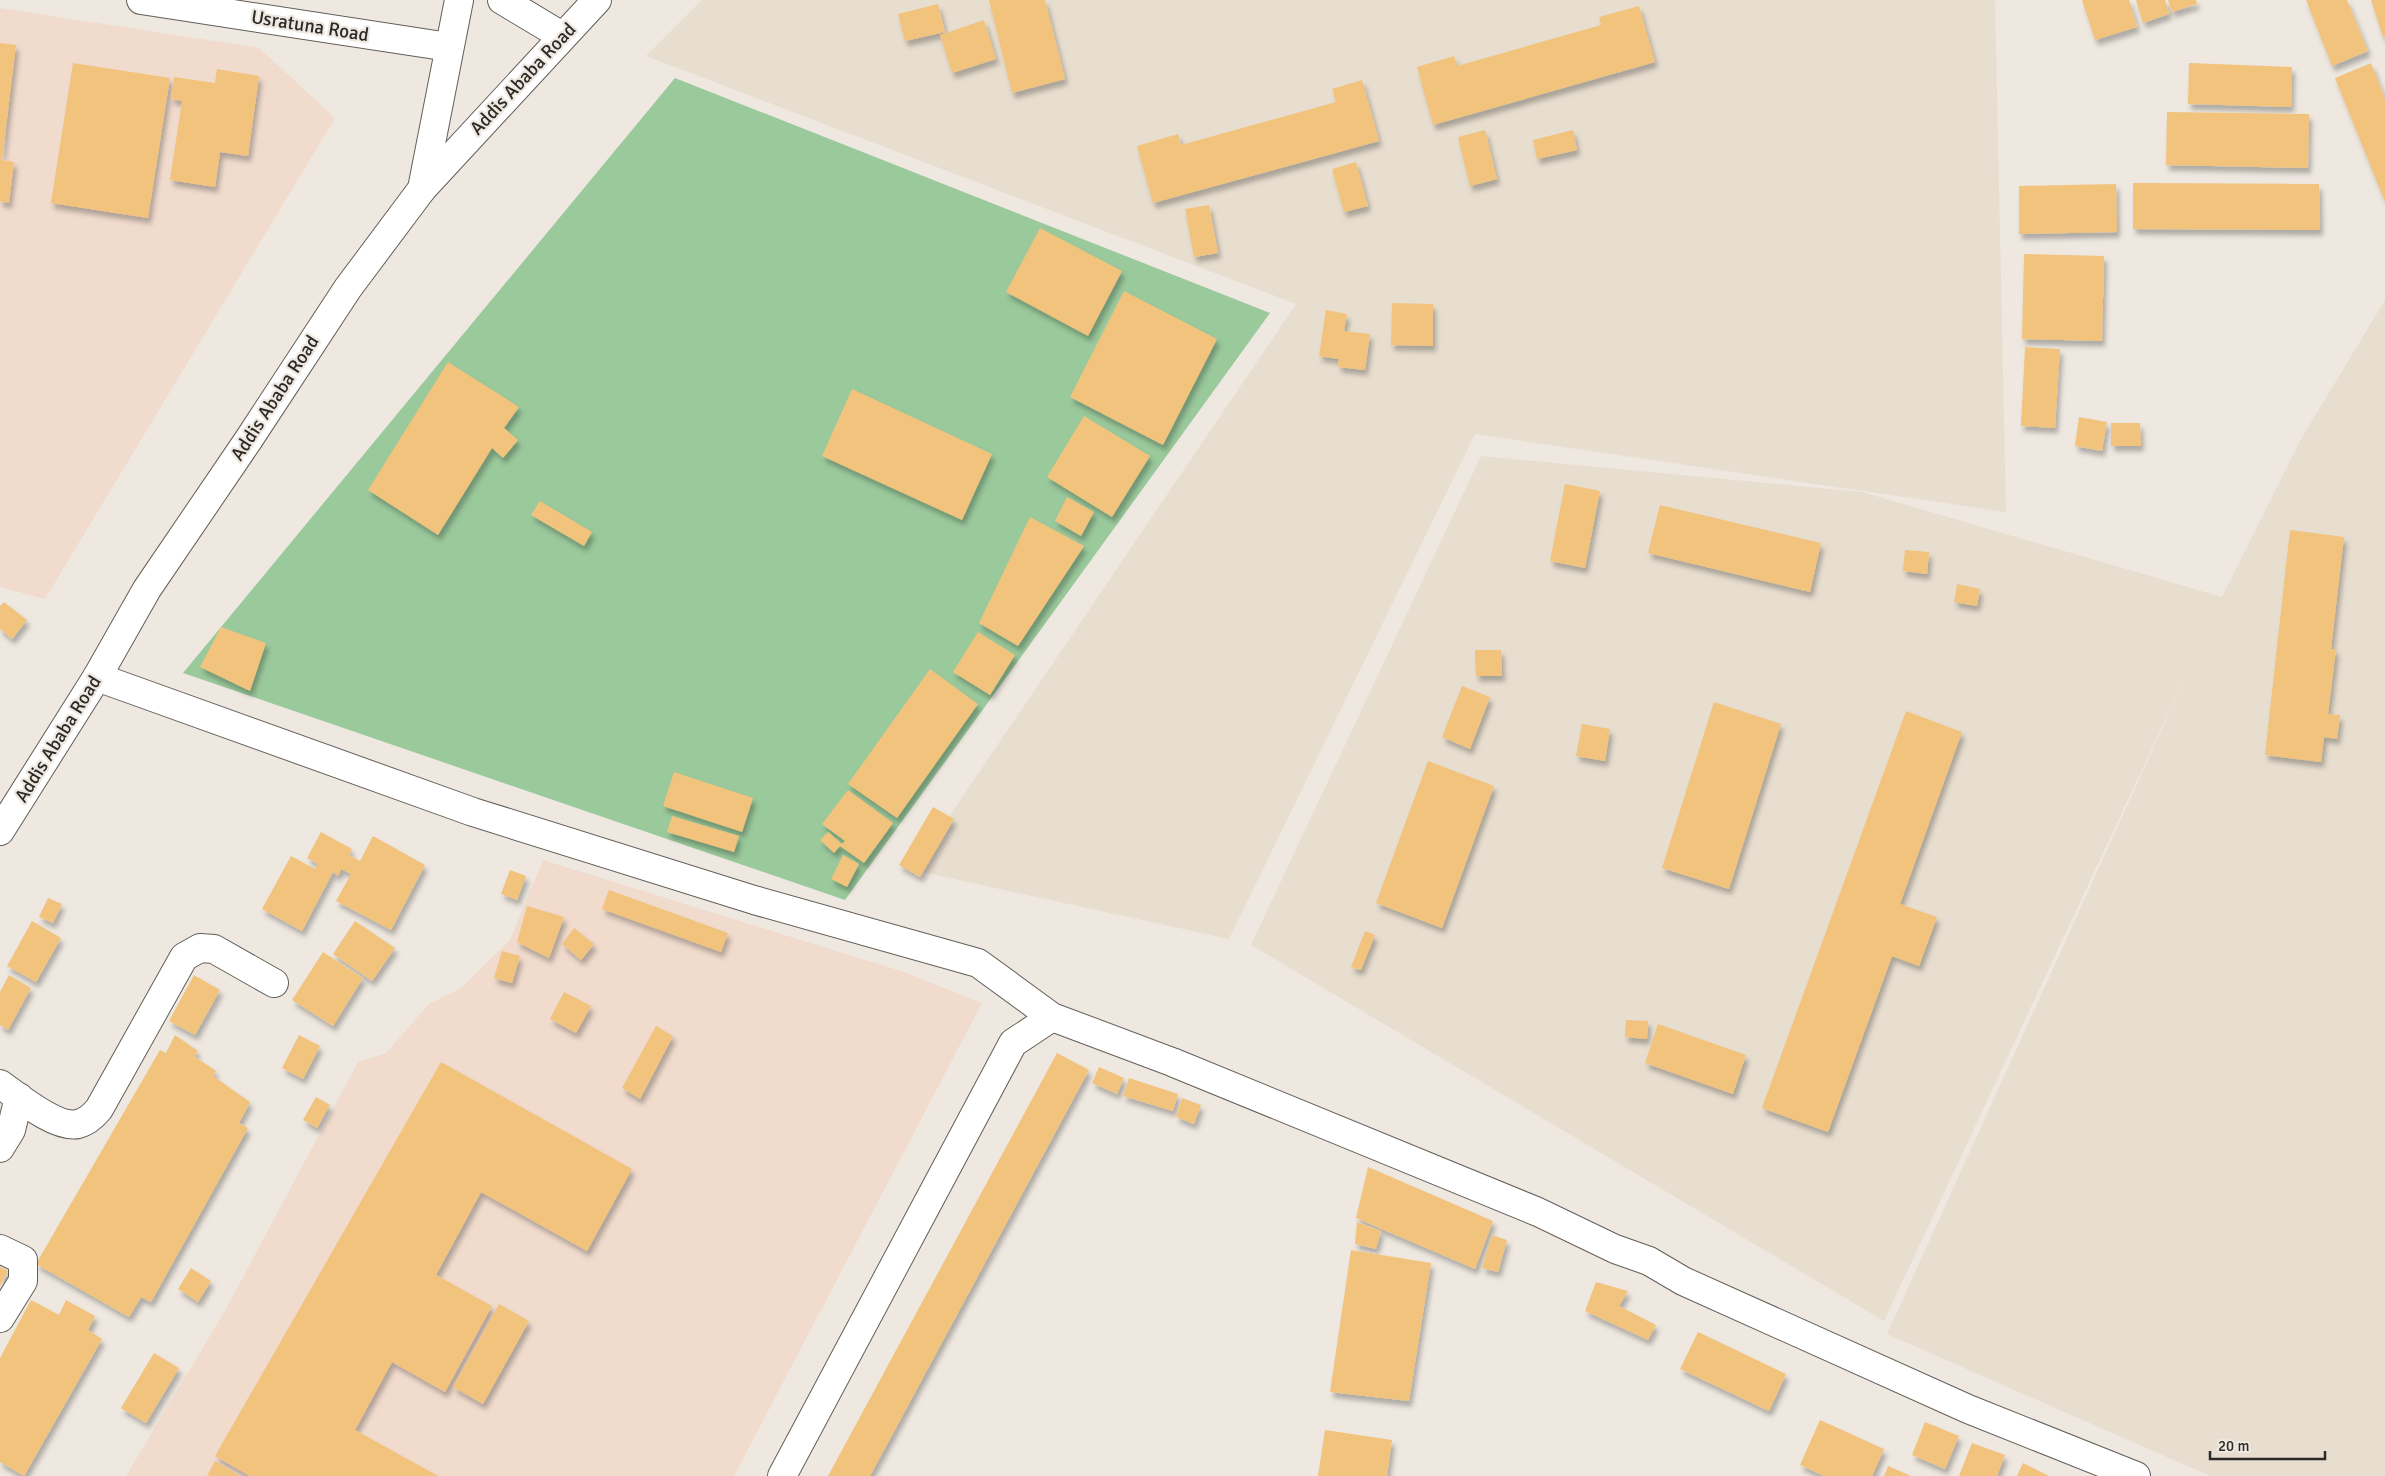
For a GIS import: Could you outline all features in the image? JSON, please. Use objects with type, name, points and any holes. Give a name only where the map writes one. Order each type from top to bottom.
[{"type":"street","name":"Usratuna Road","points":[[141,0],[448,47]]},
{"type":"street","points":[[422,189],[448,47],[459,0]]},
{"type":"street","points":[[502,0],[562,36]]},
{"type":"street","name":"Addis Ababa Road","points":[[0,831],[97,676],[147,589],[249,439],[348,288],[422,189],[562,36],[598,0]]},
{"type":"street","points":[[97,676],[473,812],[754,900],[978,963],[1052,1017],[1172,1062],[1538,1212],[1615,1249],[1649,1260],[1683,1281],[1968,1409],[2136,1476]]},
{"type":"street","points":[[10,1091],[58,1122],[77,1124],[91,1118],[100,1109],[184,956],[200,948],[214,949],[274,983]]},
{"type":"street","points":[[782,1476],[1013,1043],[1052,1017]]},
{"type":"street","points":[[0,1148],[11,1130],[10,1091]]},
{"type":"street","points":[[0,1249],[23,1260],[24,1267],[24,1281],[0,1318]]},
{"type":"shaded area","points":[[702,0],[1995,0],[2006,512],[1475,434],[1229,939],[913,870],[1296,304],[646,56]]},
{"type":"shaded area","points":[[0,8],[259,48],[335,118],[45,599],[0,587]]},
{"type":"shaded area","points":[[2385,300],[2385,1476],[2210,1476],[1887,1334],[2191,665],[1884,1321],[1251,945],[1481,456],[1862,492],[2222,597],[2301,439]]},
{"type":"shaded area","points":[[543,860],[904,972],[982,1003],[734,1476],[126,1476],[226,1309],[358,1062],[386,1053],[429,1004],[460,989],[510,940]]},
{"type":"green space","points":[[675,78],[1270,313],[845,900],[183,673]]},
{"type":"building","points":[[989,0],[1045,0],[1065,79],[1012,93]]},
{"type":"building","points":[[2082,0],[2129,0],[2137,27],[2095,40]]},
{"type":"building","points":[[2136,0],[2165,0],[2169,14],[2143,23]]},
{"type":"building","points":[[2168,0],[2196,0],[2197,4],[2172,12]]},
{"type":"building","points":[[2306,0],[2347,0],[2368,51],[2332,66]]},
{"type":"building","points":[[2371,0],[2385,0],[2385,36],[2383,37]]},
{"type":"building","points":[[938,4],[945,32],[905,41],[898,14]]},
{"type":"building","points":[[1639,6],[1655,62],[1433,125],[1417,67],[1454,56],[1457,66],[1601,25],[1599,17]]},
{"type":"building","points":[[984,20],[996,59],[952,73],[940,35]]},
{"type":"building","points":[[0,43],[16,45],[2,160],[14,162],[9,203],[0,201]]},
{"type":"building","points":[[73,63],[170,78],[148,218],[51,203]]},
{"type":"building","points":[[2189,63],[2292,67],[2291,107],[2188,104]]},
{"type":"building","points":[[2371,63],[2385,99],[2385,202],[2335,78]]},
{"type":"building","points":[[217,69],[259,76],[248,156],[220,152],[215,187],[170,180],[182,101],[171,99],[174,77],[215,83]]},
{"type":"building","points":[[1362,80],[1379,141],[1153,203],[1137,146],[1178,134],[1181,145],[1336,102],[1332,89]]},
{"type":"building","points":[[2167,112],[2309,114],[2308,168],[2166,165]]},
{"type":"building","points":[[1485,130],[1497,179],[1470,186],[1458,137]]},
{"type":"building","points":[[1573,130],[1577,150],[1537,159],[1533,140]]},
{"type":"building","points":[[1356,162],[1368,206],[1344,212],[1332,169]]},
{"type":"building","points":[[2133,183],[2319,184],[2320,230],[2133,229]]},
{"type":"building","points":[[2116,184],[2117,232],[2019,234],[2019,186]]},
{"type":"building","points":[[1209,205],[1218,253],[1194,257],[1185,209]]},
{"type":"building","points":[[1040,228],[1122,271],[1088,336],[1006,292]]},
{"type":"building","points":[[2024,254],[2104,256],[2102,341],[2022,339]]},
{"type":"building","points":[[1124,291],[1217,339],[1163,445],[1070,397]]},
{"type":"building","points":[[1392,303],[1433,304],[1433,346],[1391,345]]},
{"type":"building","points":[[1326,310],[1347,314],[1344,331],[1370,334],[1365,370],[1338,367],[1339,359],[1319,356]]},
{"type":"building","points":[[2025,347],[2060,349],[2055,428],[2021,426]]},
{"type":"building","points":[[448,362],[519,407],[504,428],[518,440],[503,458],[492,448],[438,535],[368,490]]},
{"type":"building","points":[[852,389],[992,454],[962,520],[822,456]]},
{"type":"building","points":[[1084,416],[1150,456],[1112,517],[1047,477]]},
{"type":"building","points":[[2079,417],[2107,422],[2102,451],[2075,446]]},
{"type":"building","points":[[2111,423],[2140,423],[2141,446],[2111,446]]},
{"type":"building","points":[[1565,484],[1600,491],[1585,568],[1550,561]]},
{"type":"building","points":[[1067,497],[1094,512],[1081,536],[1055,521]]},
{"type":"building","points":[[540,501],[592,532],[584,546],[531,515]]},
{"type":"building","points":[[1660,505],[1821,543],[1810,592],[1648,553]]},
{"type":"building","points":[[1030,517],[1084,546],[1018,646],[979,623]]},
{"type":"building","points":[[2290,530],[2344,537],[2331,649],[2336,649],[2328,714],[2340,715],[2337,739],[2324,737],[2321,762],[2265,755]]},
{"type":"building","points":[[1905,550],[1929,552],[1927,574],[1903,571]]},
{"type":"building","points":[[1957,584],[1980,589],[1977,606],[1954,602]]},
{"type":"building","points":[[4,602],[27,620],[12,639],[0,629],[0,606]]},
{"type":"building","points":[[221,627],[266,643],[250,691],[200,667]]},
{"type":"building","points":[[978,632],[1015,655],[990,695],[953,672]]},
{"type":"building","points":[[1475,650],[1501,650],[1502,676],[1476,676]]},
{"type":"building","points":[[930,669],[978,704],[897,818],[848,784]]},
{"type":"building","points":[[1462,686],[1490,697],[1470,749],[1442,737]]},
{"type":"building","points":[[1714,702],[1781,724],[1729,889],[1662,868]]},
{"type":"building","points":[[1906,711],[1962,732],[1900,904],[1937,917],[1919,966],[1892,956],[1828,1132],[1762,1108]]},
{"type":"building","points":[[1582,724],[1610,729],[1605,761],[1576,756]]},
{"type":"building","points":[[1428,761],[1494,786],[1442,928],[1376,903]]},
{"type":"building","points":[[674,772],[753,798],[742,832],[663,806]]},
{"type":"building","points":[[848,790],[893,823],[864,863],[840,846],[834,853],[820,840],[828,832],[842,844],[845,841],[822,824]]},
{"type":"building","points":[[933,807],[954,819],[920,877],[899,865]]},
{"type":"building","points":[[672,816],[739,836],[734,852],[667,832]]},
{"type":"building","points":[[321,832],[352,849],[349,855],[360,861],[373,836],[425,865],[391,930],[336,901],[351,874],[341,869],[338,876],[333,872],[302,931],[262,909],[291,856],[315,869],[318,864],[307,858]]},
{"type":"building","points":[[843,855],[859,864],[847,887],[831,879]]},
{"type":"building","points":[[510,870],[526,876],[517,900],[501,894]]},
{"type":"building","points":[[609,890],[728,933],[721,952],[602,909]]},
{"type":"building","points":[[48,898],[62,904],[53,923],[39,917]]},
{"type":"building","points":[[527,906],[564,917],[549,958],[517,942]]},
{"type":"building","points":[[32,921],[61,938],[36,982],[7,966]]},
{"type":"building","points":[[355,921],[395,948],[372,981],[333,954]]},
{"type":"building","points":[[574,928],[594,944],[581,960],[562,944]]},
{"type":"building","points":[[1365,931],[1375,935],[1361,970],[1351,967]]},
{"type":"building","points":[[502,951],[520,956],[512,983],[494,978]]},
{"type":"building","points":[[323,952],[363,978],[333,1026],[292,1000]]},
{"type":"building","points":[[9,975],[31,988],[8,1030],[0,1025],[0,992]]},
{"type":"building","points":[[194,975],[220,990],[195,1035],[169,1021]]},
{"type":"building","points":[[564,992],[591,1006],[576,1033],[550,1019]]},
{"type":"building","points":[[1626,1020],[1648,1021],[1647,1039],[1625,1037]]},
{"type":"building","points":[[1658,1024],[1746,1055],[1733,1094],[1645,1063]]},
{"type":"building","points":[[656,1026],[673,1036],[640,1099],[622,1088]]},
{"type":"building","points":[[175,1035],[198,1051],[194,1056],[216,1071],[213,1076],[250,1102],[239,1123],[248,1128],[151,1302],[141,1297],[129,1317],[36,1264],[160,1050],[166,1053]]},
{"type":"building","points":[[299,1035],[320,1046],[303,1079],[282,1068]]},
{"type":"building","points":[[1057,1053],[1089,1070],[870,1476],[828,1476]]},
{"type":"building","points":[[441,1062],[632,1169],[587,1251],[481,1192],[436,1275],[492,1306],[445,1392],[392,1362],[355,1430],[438,1476],[250,1476],[215,1456]]},
{"type":"building","points":[[1099,1067],[1124,1078],[1117,1094],[1092,1083]]},
{"type":"building","points":[[1129,1078],[1178,1094],[1173,1111],[1123,1096]]},
{"type":"building","points":[[316,1097],[330,1105],[317,1128],[303,1120]]},
{"type":"building","points":[[1182,1098],[1201,1105],[1194,1124],[1176,1117]]},
{"type":"building","points":[[1368,1167],[1493,1221],[1475,1269],[1356,1218]]},
{"type":"building","points":[[1357,1222],[1381,1231],[1376,1249],[1355,1244]]},
{"type":"building","points":[[1492,1235],[1507,1240],[1498,1272],[1482,1268]]},
{"type":"building","points":[[1351,1250],[1431,1263],[1409,1401],[1330,1392]]},
{"type":"building","points":[[0,1267],[8,1271],[0,1286]]},
{"type":"building","points":[[191,1268],[211,1281],[198,1302],[178,1289]]},
{"type":"building","points":[[1596,1282],[1628,1291],[1619,1306],[1656,1325],[1648,1340],[1585,1311]]},
{"type":"building","points":[[31,1300],[59,1315],[66,1300],[95,1316],[88,1330],[102,1339],[24,1476],[0,1462],[0,1358]]},
{"type":"building","points":[[499,1304],[529,1321],[483,1404],[453,1387]]},
{"type":"building","points":[[1698,1332],[1786,1374],[1769,1411],[1680,1369]]},
{"type":"building","points":[[154,1353],[179,1368],[146,1423],[121,1408]]},
{"type":"building","points":[[1820,1420],[1884,1449],[1872,1476],[1824,1476],[1800,1465]]},
{"type":"building","points":[[1925,1422],[1959,1436],[1945,1469],[1912,1455]]},
{"type":"building","points":[[1325,1430],[1392,1440],[1387,1476],[1318,1476]]},
{"type":"building","points":[[1972,1443],[2005,1455],[1997,1476],[1959,1476]]},
{"type":"building","points":[[215,1461],[240,1476],[207,1476]]},
{"type":"building","points":[[2023,1463],[2049,1476],[2017,1476]]},
{"type":"building","points":[[1888,1466],[1911,1476],[1884,1476]]}]
